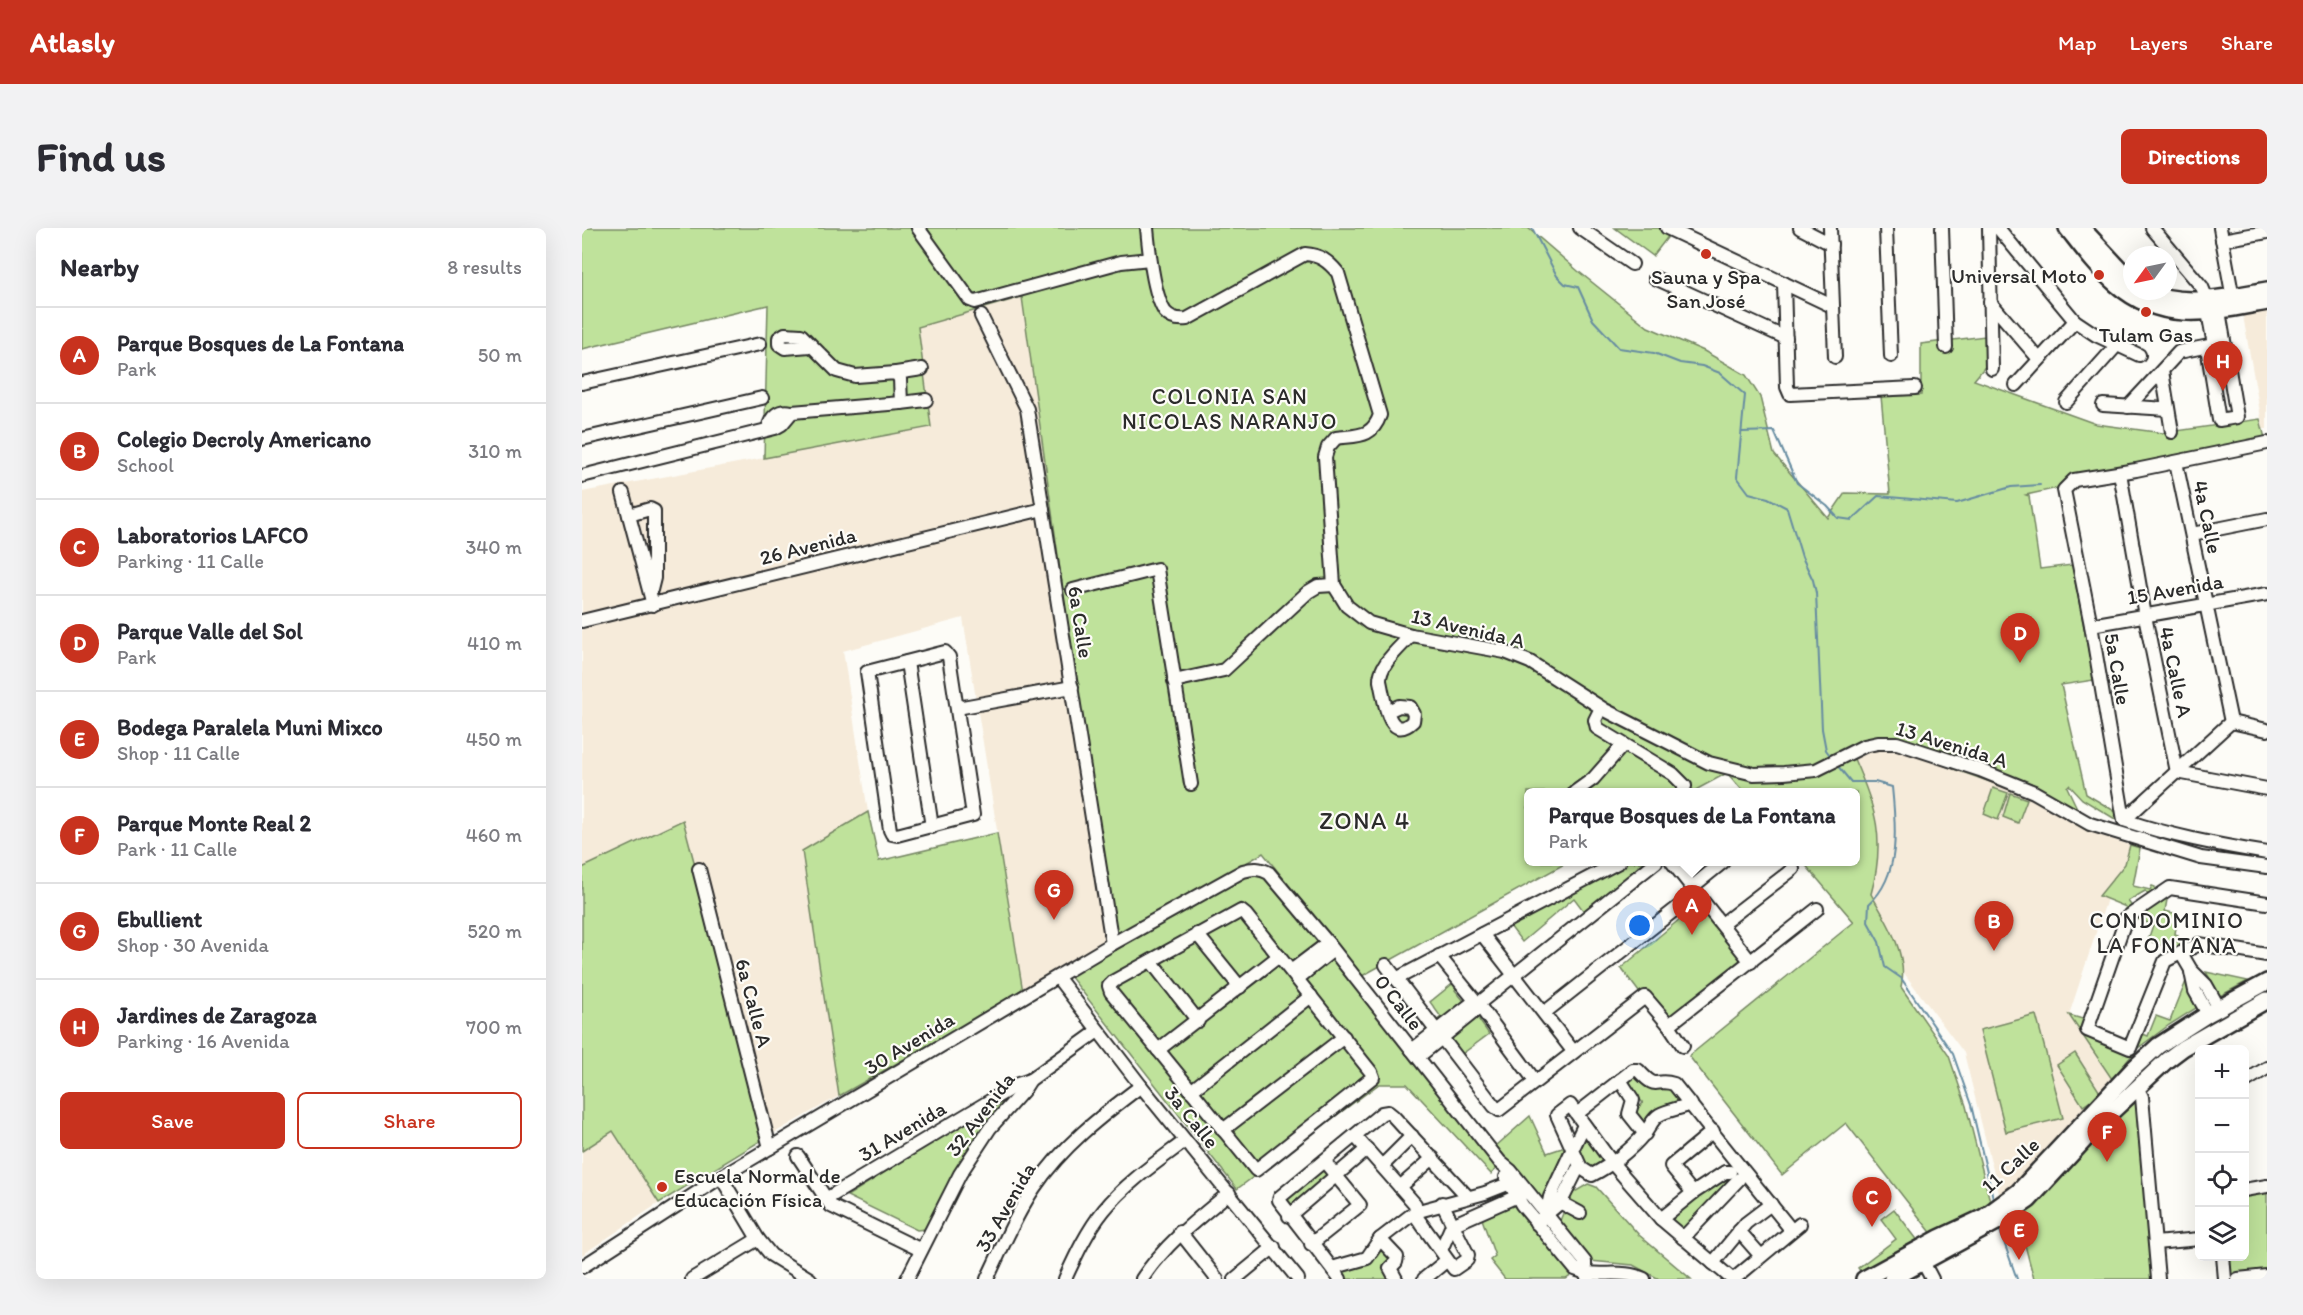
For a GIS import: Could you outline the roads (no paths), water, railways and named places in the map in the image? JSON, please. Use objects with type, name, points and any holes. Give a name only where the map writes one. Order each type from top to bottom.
[{"type":"main road","points":[[2067,228],[2116,285],[2140,301],[2164,310],[2185,313],[2267,290]]},
{"type":"main road","points":[[2082,228],[2123,272]]},
{"type":"main road","points":[[2177,299],[2220,305],[2267,302]]},
{"type":"main road","points":[[2137,1088],[2139,1078],[2158,1046],[2212,1008],[2265,983]]},
{"type":"main road","points":[[2137,1088],[2167,1060],[2204,1043],[2267,1000]]},
{"type":"main road","name":"11 Calle","points":[[1864,1279],[1939,1238],[1984,1217],[2018,1192],[2134,1068],[2158,1046]]},
{"type":"main road","name":"11 Calle","points":[[1892,1279],[1995,1223],[2029,1200],[2102,1121],[2137,1088]]},
{"type":"street","points":[[918,228],[970,300],[975,302],[1121,262],[1150,259]]},
{"type":"street","points":[[1147,228],[1150,259],[1157,289],[1166,312],[1176,320],[1187,319],[1305,254],[1318,255],[1330,263],[1338,273],[1380,415],[1376,427],[1364,435],[1336,438],[1328,447],[1325,457],[1334,585],[1318,586],[1308,592],[1224,670],[1174,681]]},
{"type":"street","points":[[1580,228],[1632,264]]},
{"type":"street","points":[[1667,228],[1832,306]]},
{"type":"street","points":[[1800,228],[1831,244]]},
{"type":"street","points":[[1830,228],[1835,357]]},
{"type":"street","points":[[1886,228],[1891,356]]},
{"type":"street","points":[[1942,228],[1946,347]]},
{"type":"street","points":[[1989,228],[1992,369]]},
{"type":"street","points":[[1998,228],[2075,321],[2139,355]]},
{"type":"street","points":[[2152,228],[2220,305]]},
{"type":"street","points":[[2215,345],[2237,417],[2219,420],[2215,345],[2220,305],[2221,234],[2267,232]]},
{"type":"street","points":[[1655,278],[1786,338]]},
{"type":"street","points":[[1784,283],[1787,387],[1790,394],[1916,388]]},
{"type":"street","points":[[1990,302],[2039,359]]},
{"type":"street","name":"6a Calle","points":[[981,316],[1028,409],[1112,944]]},
{"type":"street","points":[[2016,385],[2075,321]]},
{"type":"street","points":[[582,384],[760,344]]},
{"type":"street","points":[[2066,402],[2117,345]]},
{"type":"street","points":[[2128,407],[2179,352],[2215,345]]},
{"type":"street","points":[[810,346],[837,371],[846,374],[896,373],[922,369]]},
{"type":"street","points":[[2162,371],[2172,432]]},
{"type":"street","points":[[896,373],[900,379],[901,403]]},
{"type":"street","points":[[582,439],[762,398]]},
{"type":"street","points":[[582,476],[768,429],[772,417],[784,410],[792,412],[926,400]]},
{"type":"street","points":[[2103,405],[2168,409]]},
{"type":"street","points":[[2120,473],[2267,443]]},
{"type":"street","name":"4a Calle","points":[[2176,462],[2231,722]]},
{"type":"street","name":"5a Calle","points":[[2120,473],[2074,480],[2064,490],[2091,625],[2124,820]]},
{"type":"street","name":"4a Calle A","points":[[2120,473],[2145,616],[2177,772]]},
{"type":"street","points":[[623,493],[653,604]]},
{"type":"street","points":[[629,515],[650,509],[656,516],[654,578],[651,591]]},
{"type":"street","name":"26 Avenida","points":[[582,621],[1043,509]]},
{"type":"street","points":[[2192,534],[2267,519]]},
{"type":"street","points":[[1073,590],[1157,569],[1191,784]]},
{"type":"street","name":"13 Avenida A","points":[[1334,585],[1347,606],[1369,623],[1411,635],[1505,652],[1530,662],[1601,708],[1709,763],[1755,774],[1816,770],[1864,746],[1898,743],[2034,792],[2090,824],[2201,858],[2267,867]]},
{"type":"street","name":"15 Avenida","points":[[2091,625],[2267,594]]},
{"type":"street","points":[[1388,711],[1380,673],[1411,635]]},
{"type":"street","points":[[948,653],[957,708],[973,815],[932,827],[897,835],[892,834],[866,676],[869,670],[948,653]]},
{"type":"street","points":[[907,662],[932,827]]},
{"type":"street","points":[[957,708],[1072,687]]},
{"type":"street","points":[[1601,708],[1595,720],[1597,728],[1682,781],[1684,788]]},
{"type":"street","points":[[2124,820],[2231,722],[2267,730]]},
{"type":"street","points":[[1581,788],[1593,779],[1623,745]]},
{"type":"street","points":[[2177,772],[2267,789]]},
{"type":"street","points":[[2124,820],[2176,836],[2267,853]]},
{"type":"street","points":[[1396,980],[1610,866]]},
{"type":"street","points":[[1415,1054],[1471,1004],[1478,1004],[1650,866]]},
{"type":"street","points":[[1676,866],[1751,962]]},
{"type":"street","points":[[1692,887],[1717,866]]},
{"type":"street","name":"30 Avenida","points":[[582,1267],[720,1177],[1112,944],[1243,871],[1252,868],[1262,869]]},
{"type":"street","name":"6a Calle A","points":[[699,869],[770,1148]]},
{"type":"street","name":"0 Calle","points":[[1262,869],[1275,879],[1331,947],[1500,1162],[1541,1219],[1585,1262],[1584,1277],[1620,1272],[1644,1279]]},
{"type":"street","points":[[1722,924],[1792,869]]},
{"type":"street","points":[[2267,903],[2170,888],[2129,915],[2087,1030],[2130,1048],[2164,963],[2202,944],[2267,955]]},
{"type":"street","points":[[1544,1013],[1686,901]]},
{"type":"street","points":[[1669,1025],[1817,909]]},
{"type":"street","points":[[1241,911],[1246,915],[1344,1037],[1373,1077],[1256,1170],[1111,992],[1109,986],[1197,934],[1241,911]]},
{"type":"street","points":[[1197,934],[1240,987]]},
{"type":"street","points":[[1482,934],[1573,1051]]},
{"type":"street","points":[[1294,975],[1331,947]]},
{"type":"street","points":[[2181,954],[2191,970],[2195,991],[2212,1008]]},
{"type":"street","points":[[1158,1050],[1279,956]]},
{"type":"street","points":[[1438,956],[1478,1004],[1535,1081]]},
{"type":"street","points":[[1151,961],[1198,1021]]},
{"type":"street","points":[[1386,965],[1499,1110],[1645,997],[1669,1025],[1683,1046]]},
{"type":"street","name":"3a Calle","points":[[1058,978],[1141,1086],[1298,1279]]},
{"type":"street","points":[[1191,1091],[1311,996]]},
{"type":"street","name":"32 Avenida","points":[[908,1279],[960,1174],[990,1128],[1030,1080],[1098,1031]]},
{"type":"street","points":[[1223,1130],[1344,1037]]},
{"type":"street","points":[[2249,1079],[2266,1069],[2267,1082]]},
{"type":"street","points":[[1541,1219],[1563,1184],[1581,1119],[1620,1080],[1633,1070],[1638,1070],[1654,1084],[1670,1082],[1674,1084],[1713,1131],[1739,1171],[1771,1204],[1789,1227],[1789,1232]]},
{"type":"street","name":"31 Avenida","points":[[826,1199],[1018,1084],[1030,1080]]},
{"type":"street","points":[[1620,1080],[1633,1100],[1629,1114],[1645,1134]]},
{"type":"street","name":"33 Avenida","points":[[987,1279],[1017,1216],[1034,1187],[1051,1165],[1094,1122],[1141,1086]]},
{"type":"street","points":[[2137,1088],[2142,1098],[2158,1279]]},
{"type":"street","points":[[1001,1094],[1009,1106]]},
{"type":"street","points":[[1690,1104],[1659,1115],[1653,1120],[1645,1134],[1613,1164],[1592,1175],[1581,1168],[1557,1115],[1570,1105],[1613,1164],[1661,1219],[1733,1279],[1800,1224]]},
{"type":"street","points":[[1340,1279],[1278,1200],[1382,1113],[1388,1112],[1468,1197]]},
{"type":"street","points":[[1693,1193],[1671,1166],[1713,1131]]},
{"type":"street","points":[[1355,1136],[1415,1204],[1418,1219],[1447,1260]]},
{"type":"street","points":[[1382,1166],[1412,1136]]},
{"type":"street","points":[[1065,1279],[1086,1238],[1105,1209],[1143,1173],[1185,1141]]},
{"type":"street","points":[[1289,1216],[1367,1149]]},
{"type":"street","points":[[798,1156],[826,1199],[835,1208],[921,1250]]},
{"type":"street","points":[[1401,1187],[1433,1158]]},
{"type":"street","points":[[1311,1244],[1360,1205],[1338,1175],[1324,1161]]},
{"type":"street","points":[[1563,1184],[1581,1168]]},
{"type":"street","points":[[1661,1219],[1693,1193],[1725,1172],[1739,1171]]},
{"type":"street","points":[[1683,1238],[1739,1171]]},
{"type":"street","points":[[720,1177],[758,1239],[771,1255],[810,1279]]},
{"type":"street","points":[[1332,1268],[1362,1261],[1380,1239],[1415,1212],[1514,1182]]},
{"type":"street","points":[[2249,1189],[2267,1186]]},
{"type":"street","points":[[1495,1189],[1502,1204]]},
{"type":"street","points":[[1142,1279],[1154,1261],[1180,1232],[1229,1194]]},
{"type":"street","points":[[1452,1225],[1522,1194]]},
{"type":"street","points":[[1555,1200],[1580,1213]]},
{"type":"street","points":[[1424,1279],[1447,1260],[1468,1257],[1442,1203]]},
{"type":"street","points":[[1713,1263],[1739,1231],[1771,1204]]},
{"type":"street","points":[[1447,1260],[1452,1225]]},
{"type":"street","points":[[1739,1231],[1761,1256]]},
{"type":"street","points":[[1180,1232],[1217,1279]]},
{"type":"street","points":[[692,1279],[758,1239]]},
{"type":"street","points":[[1380,1239],[1397,1257],[1396,1262],[1390,1268],[1396,1279]]},
{"type":"street","points":[[2155,1243],[2195,1239]]},
{"type":"street","points":[[1235,1279],[1274,1247]]},
{"type":"street","points":[[2223,1261],[2225,1279]]},
{"type":"street","points":[[1923,1262],[1932,1279]]},
{"type":"street","points":[[2238,1279],[2267,1276]]},
{"type":"waterway","points":[[1532,228],[1557,276],[1565,284],[1578,287],[1593,320],[1619,348],[1654,353],[1680,363],[1702,366],[1720,373],[1745,395],[1737,477],[1749,493],[1768,498],[1787,508],[1802,557],[1813,580],[1816,593],[1822,729],[1826,750],[1832,758]]},
{"type":"waterway","points":[[1742,432],[1774,431],[1797,483],[1827,506],[1838,518],[1852,520],[1878,496],[1957,503],[2011,487],[2040,485]]},
{"type":"waterway","points":[[1837,765],[1851,782],[1875,782],[1892,787],[1895,818],[1894,849],[1887,879],[1869,904],[1868,922],[1879,942],[1885,967],[1901,978],[1953,1054],[1971,1105],[1993,1198]]},
{"type":"waterway","points":[[1999,1228],[2017,1279]]},
{"type":"place","name":"Sauna y Spa San José","points":[[1706,254]]},
{"type":"place","name":"Universal Moto","points":[[2099,275]]},
{"type":"place","name":"Tulam Gas","points":[[2146,312]]},
{"type":"place","name":"Jardines de Zaragoza","points":[[2223,391]]},
{"type":"place","name":"Parque Valle del Sol","points":[[2020,663]]},
{"type":"place","name":"Ebullient","points":[[1054,920]]},
{"type":"place","name":"Parque Bosques de La Fontana","points":[[1692,935]]},
{"type":"place","name":"Colegio Decroly Americano","points":[[1994,951]]},
{"type":"place","name":"Parque Monte Real 2","points":[[2107,1162]]},
{"type":"place","name":"Escuela Normal de Educación Física","points":[[662,1187]]},
{"type":"place","name":"Laboratorios LAFCO","points":[[1872,1227]]},
{"type":"place","name":"Bodega Paralela Muni Mixco","points":[[2019,1260]]},
{"type":"district","name":"COLONIA SAN NICOLAS NARANJO","points":[[1230,408]]},
{"type":"district","name":"ZONA 4","points":[[1365,820]]},
{"type":"district","name":"CONDOMINIO LA FONTANA","points":[[2167,932]]}]
